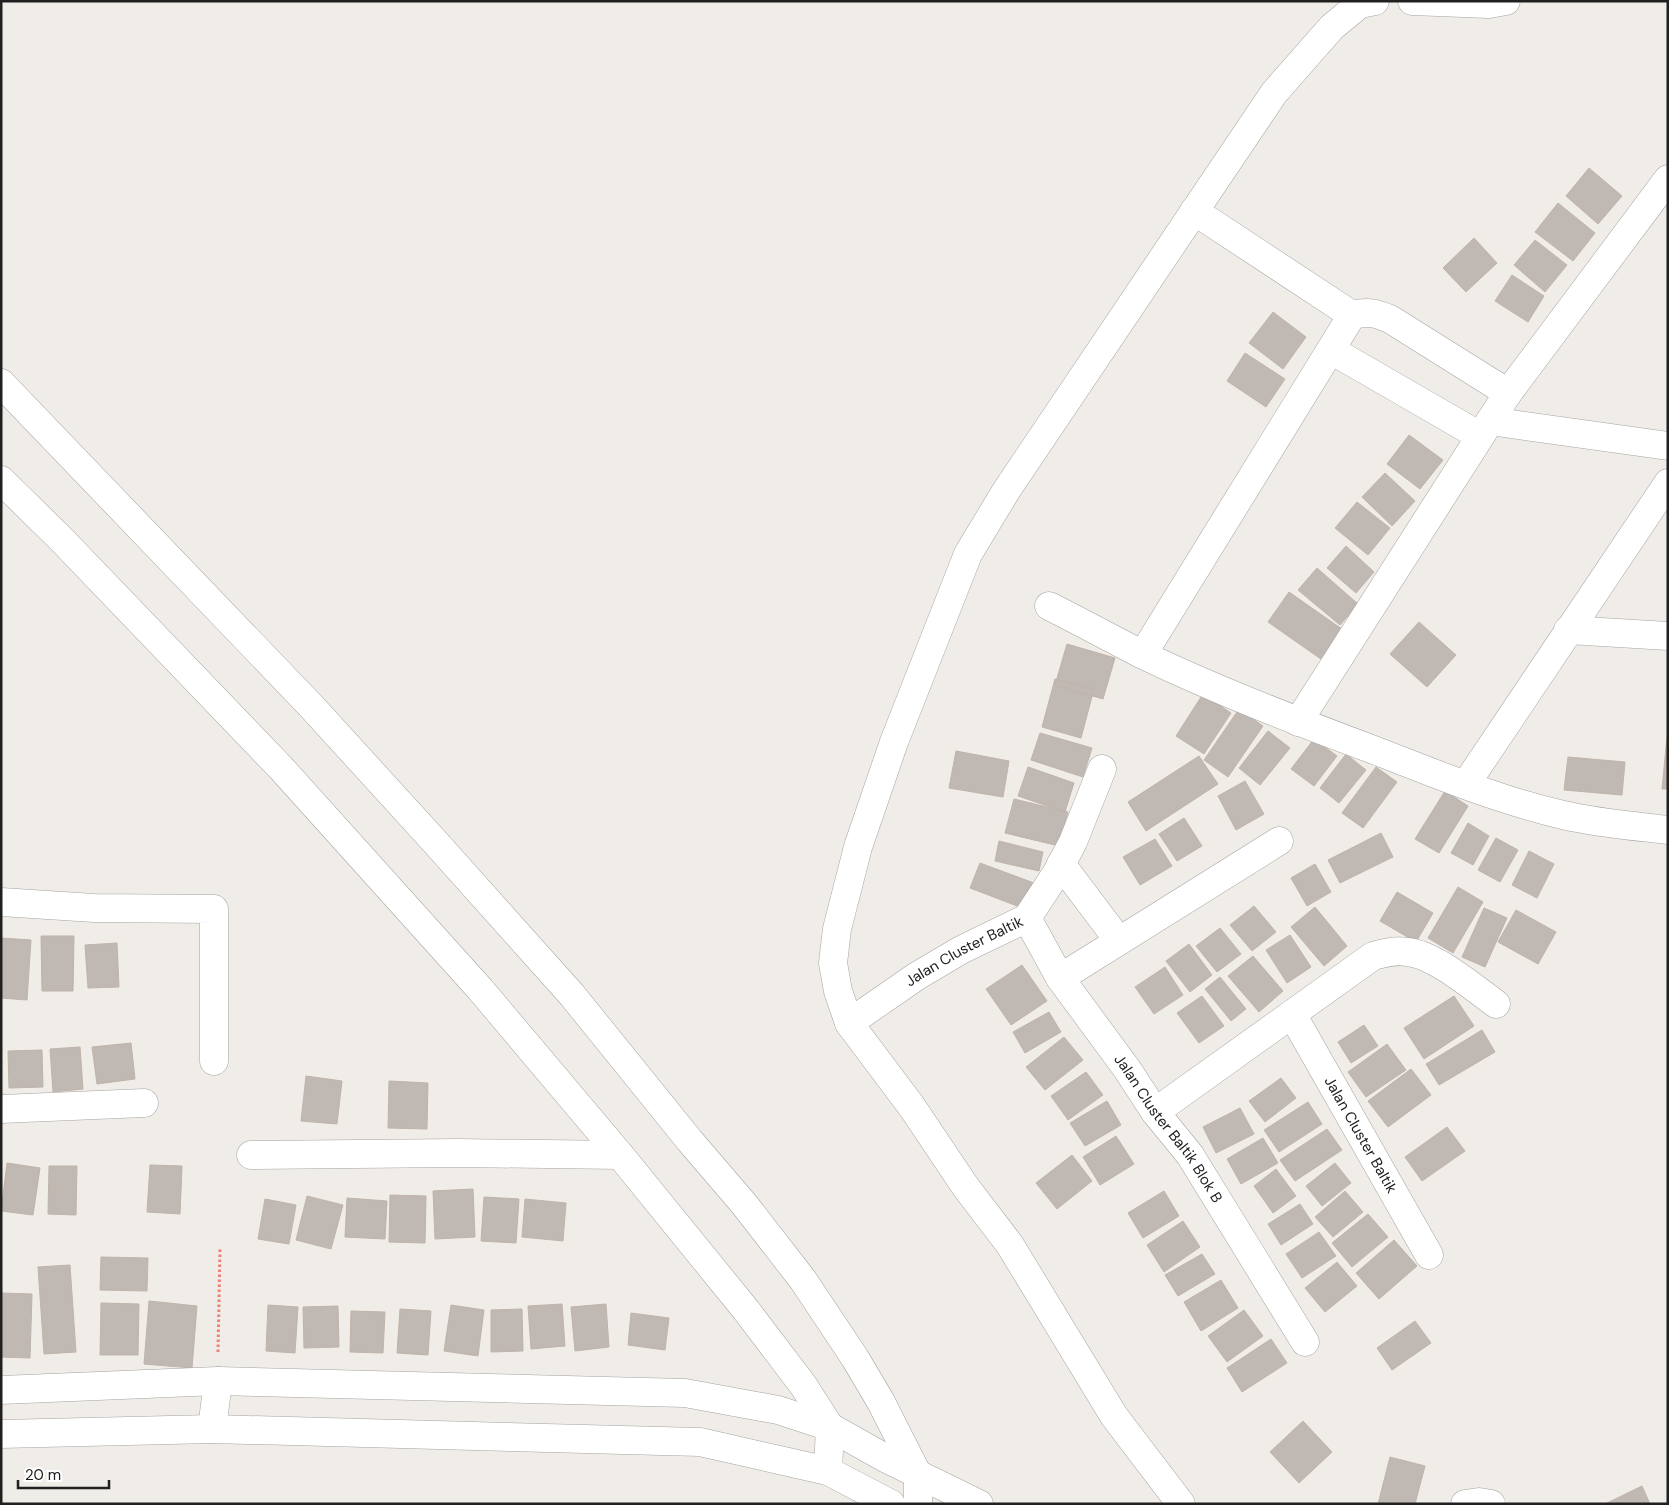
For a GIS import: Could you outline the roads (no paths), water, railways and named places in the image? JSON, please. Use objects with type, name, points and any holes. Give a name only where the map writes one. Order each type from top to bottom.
[{"type":"street","points":[[1181,1504],[1114,1416],[1010,1245],[965,1186],[912,1107],[849,1023],[838,992],[833,963],[837,929],[858,847],[891,751],[968,554],[1006,491],[1274,93],[1332,27],[1360,4],[1375,1]]},
{"type":"street","points":[[1412,1],[1489,4],[1506,1]]},
{"type":"street","points":[[1298,722],[1508,393],[1668,179]]},
{"type":"street","points":[[1194,210],[1352,315]]},
{"type":"street","points":[[1143,654],[1352,315],[1374,312],[1390,319],[1508,393]]},
{"type":"street","points":[[1331,350],[1485,428],[1668,446]]},
{"type":"street","points":[[1,383],[312,707],[572,995],[803,1280],[855,1358],[881,1402],[918,1475],[918,1504]]},
{"type":"street","points":[[1,480],[62,540],[281,768],[480,989],[620,1155],[764,1332],[803,1385],[830,1427],[828,1471]]},
{"type":"street","points":[[1466,784],[1668,483]]},
{"type":"street","points":[[1049,606],[1143,654],[1298,722],[1521,804],[1599,822],[1668,830]]},
{"type":"street","points":[[1568,630],[1668,636]]},
{"type":"street","name":"Jalan Cluster Baltik","points":[[849,1023],[900,987],[961,950],[1027,918],[1073,842],[1102,769]]},
{"type":"street","points":[[1060,978],[1279,841]]},
{"type":"street","points":[[1060,864],[1119,941]]},
{"type":"street","points":[[1,902],[94,908],[214,909],[214,1061]]},
{"type":"street","name":"Jalan Cluster Baltik Blok B","points":[[1027,918],[1060,978],[1127,1069],[1155,1112],[1190,1155],[1305,1342]]},
{"type":"street","points":[[1155,1112],[1373,956],[1390,952],[1409,952],[1435,962],[1496,1004]]},
{"type":"street","name":"Jalan Cluster Baltik","points":[[1292,1014],[1429,1254]]},
{"type":"street","points":[[1,1109],[144,1103]]},
{"type":"street","points":[[251,1155],[458,1153],[620,1155]]},
{"type":"street","points":[[1,1390],[218,1381],[685,1392],[778,1410],[830,1427],[887,1459],[979,1504]]},
{"type":"street","points":[[212,1430],[218,1381]]},
{"type":"street","points":[[1,1434],[212,1430],[700,1442],[828,1471],[891,1504]]},
{"type":"street","points":[[1466,1504],[1491,1504]]}]
